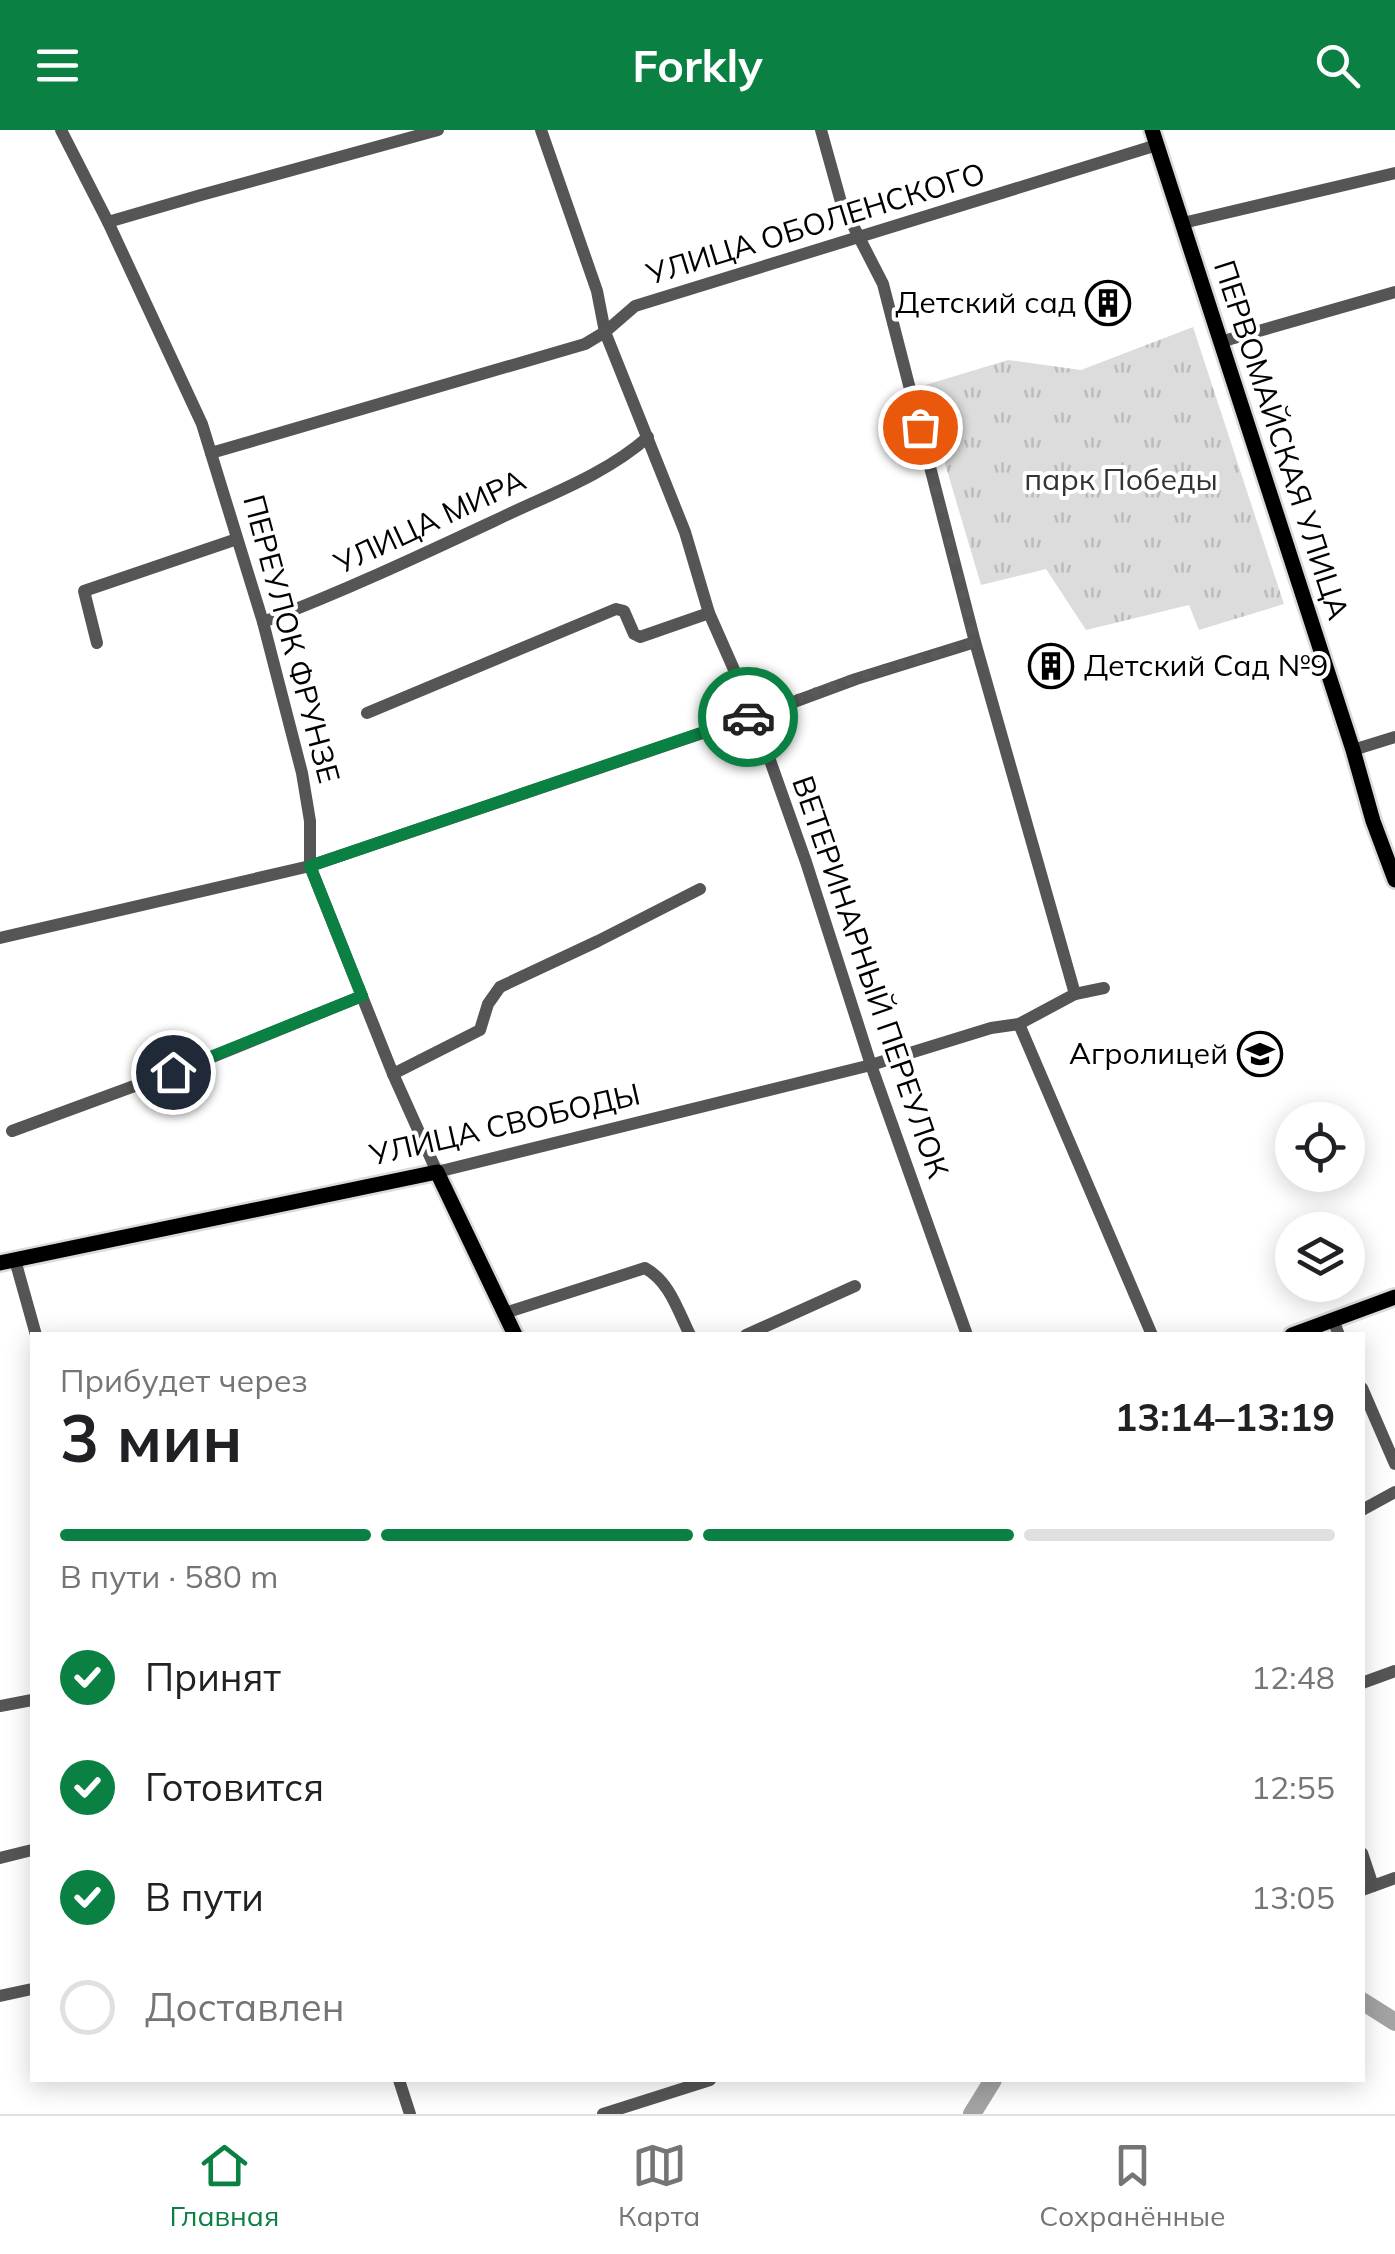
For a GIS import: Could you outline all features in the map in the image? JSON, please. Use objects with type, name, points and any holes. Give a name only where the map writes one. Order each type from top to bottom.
[{"type":"main road","name":"ПЕРВОМАЙСКАЯ УЛИЦА","points":[[1154,137],[1373,822],[1395,880]]},
{"type":"main road","name":"УЛИЦА СВОБОДЫ","points":[[7,1262],[437,1172]]},
{"type":"main road","name":"ПЕРЕУЛОК ФРУНЗЕ","points":[[437,1172],[514,1332]]},
{"type":"main road","points":[[1311,1332],[1336,1328],[1395,1297]]},
{"type":"street","name":"ПЕРЕУЛОК ФРУНЗЕ","points":[[61,130],[202,424],[262,622],[302,773],[310,821],[310,866],[392,1074],[437,1172]]},
{"type":"street","points":[[108,222],[438,130]]},
{"type":"street","name":"ВЕТЕРИНАРНЫЙ ПЕРЕУЛОК","points":[[541,130],[598,290],[605,332],[685,532],[709,614],[754,714],[871,1066],[966,1332]]},
{"type":"street","points":[[820,130],[841,202],[884,284],[975,642],[1075,994],[1104,988]]},
{"type":"street","name":"УЛИЦА ОБОЛЕНСКОГО","points":[[210,454],[585,344],[634,306],[860,238],[1154,137]]},
{"type":"street","points":[[1183,224],[1395,172]]},
{"type":"street","points":[[1220,342],[1395,292]]},
{"type":"street","name":"УЛИЦА МИРА","points":[[262,622],[401,566],[569,486],[635,449],[648,437]]},
{"type":"street","points":[[97,644],[84,591],[237,539]]},
{"type":"street","points":[[368,713],[616,608],[624,611],[634,634],[640,638],[709,614]]},
{"type":"street","points":[[0,938],[310,866],[856,678],[975,642]]},
{"type":"street","points":[[1352,750],[1395,737]]},
{"type":"street","points":[[392,1074],[480,1030],[488,1004],[500,987],[700,889]]},
{"type":"street","name":"УЛИЦА СВОБОДЫ","points":[[437,1172],[871,1066],[990,1028],[1019,1024],[1075,994]]},
{"type":"street","points":[[12,1131],[205,1060],[362,996]]},
{"type":"street","points":[[1019,1024],[1151,1332]]},
{"type":"street","points":[[7,1262],[35,1332]]},
{"type":"street","points":[[505,1313],[646,1268],[665,1284],[689,1332]]},
{"type":"street","points":[[753,1332],[855,1286]]},
{"type":"street","points":[[1365,1395],[1395,1464]]},
{"type":"street","points":[[1365,1508],[1395,1492]]},
{"type":"street","points":[[1365,1682],[1395,1671]]},
{"type":"street","points":[[0,1706],[30,1700]]},
{"type":"street","points":[[0,1858],[30,1850]]},
{"type":"street","points":[[1368,1888],[1395,1878]]},
{"type":"street","points":[[0,1996],[30,1989]]},
{"type":"street","points":[[400,2082],[410,2114]]},
{"type":"street","points":[[603,2114],[704,2082]]},
{"type":"green space","name":"парк Победы","points":[[1193,327],[1284,604],[1199,630],[1189,605],[1086,630],[1046,569],[981,585],[922,386],[1008,360],[1081,370]]},
{"type":"waterway","points":[[1365,2003],[1395,2022]]},
{"type":"waterway","points":[[972,2114],[992,2082]]},
{"type":"way so far","points":[[748,717],[856,678],[975,642],[920,427]]},
{"type":"place","name":"Детский сад","points":[[1108,303]]},
{"type":"place","name":"Детский Сад №9","points":[[1051,666]]},
{"type":"place","name":"Агролицей","points":[[1260,1054]]},
{"type":"route","points":[[173,1072],[362,996],[310,866],[748,717]]}]
